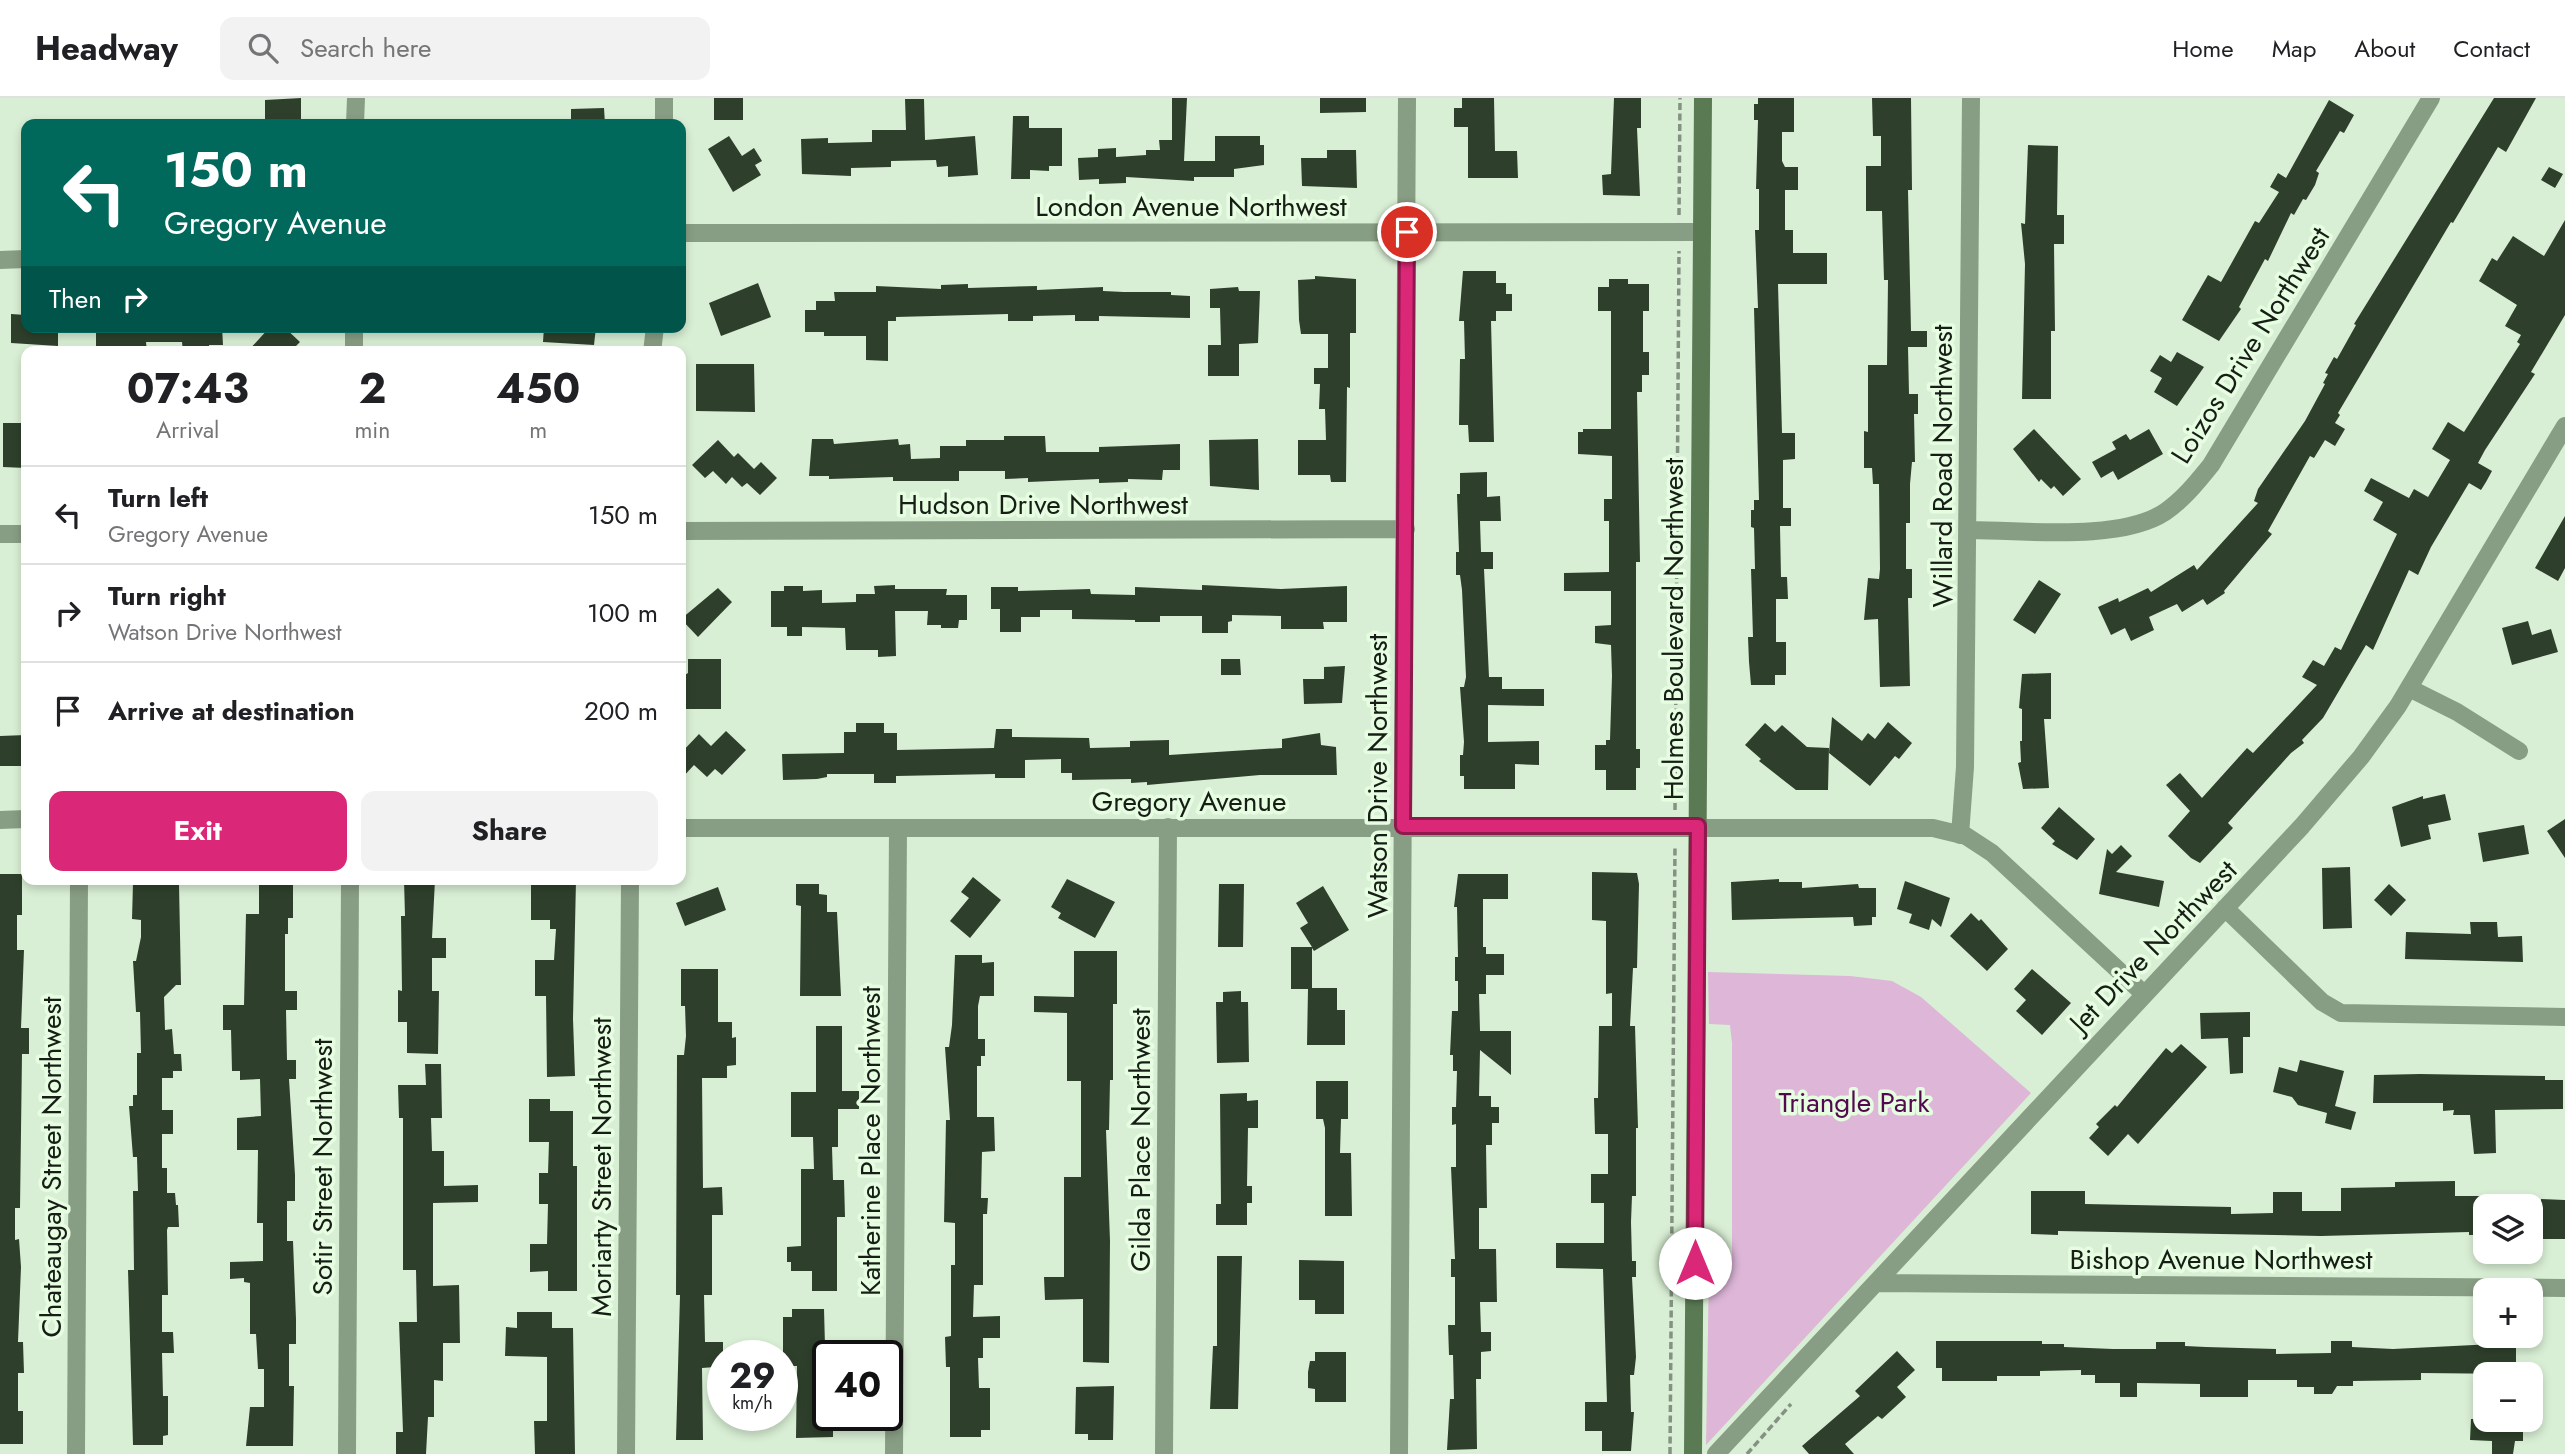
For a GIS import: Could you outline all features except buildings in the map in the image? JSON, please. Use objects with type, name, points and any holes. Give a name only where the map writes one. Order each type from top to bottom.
[{"type":"street","points":[[355,119],[356,98]]},
{"type":"street","points":[[664,98],[664,119]]},
{"type":"street","name":"Watson Drive Northwest","points":[[1399,1454],[1407,98]]},
{"type":"street","name":"Holmes Boulevard Northwest","points":[[1693,1454],[1703,98]]},
{"type":"street","name":"Willard Road Northwest","points":[[1960,835],[1965,767],[1971,98]]},
{"type":"street","name":"Loizos Drive Northwest","points":[[1968,530],[2109,531],[2147,521],[2182,499],[2211,465],[2431,98]]},
{"type":"street","name":"London Avenue Northwest","points":[[686,233],[1702,232]]},
{"type":"street","points":[[0,260],[21,259]]},
{"type":"street","name":"Jet Drive Northwest","points":[[1716,1454],[2225,908],[2361,757],[2409,688],[2565,426]]},
{"type":"street","name":"Hudson Drive Northwest","points":[[686,531],[1406,529]]},
{"type":"street","points":[[0,534],[21,534]]},
{"type":"street","points":[[2409,688],[2457,712],[2519,751]]},
{"type":"street","points":[[0,820],[21,820]]},
{"type":"street","name":"Gregory Avenue","points":[[686,828],[1911,826],[1960,835],[1992,853],[2144,994]]},
{"type":"street","name":"Gilda Place Northwest","points":[[1164,1454],[1168,827]]},
{"type":"street","name":"Katherine Place Northwest","points":[[894,1454],[898,828]]},
{"type":"street","name":"Chateaugay Street Northwest","points":[[76,1454],[79,885]]},
{"type":"street","name":"Sotir Street Northwest","points":[[346,1454],[350,885]]},
{"type":"street","name":"Moriarty Street Northwest","points":[[626,1454],[630,885]]},
{"type":"street","points":[[2225,908],[2322,1002],[2341,1013],[2565,1017]]},
{"type":"street","name":"Bishop Avenue Northwest","points":[[1876,1283],[2565,1288]]},
{"type":"path","points":[[1670,1454],[1680,98]]},
{"type":"green space","name":"Triangle Park","points":[[1708,972],[1850,976],[1892,981],[1921,997],[2031,1093],[1706,1445],[1709,1270],[1732,1270],[1732,1043],[1730,1025],[1709,1024]]},
{"type":"route","points":[[1407,232],[1403,826],[1698,826],[1695,1263]]}]
